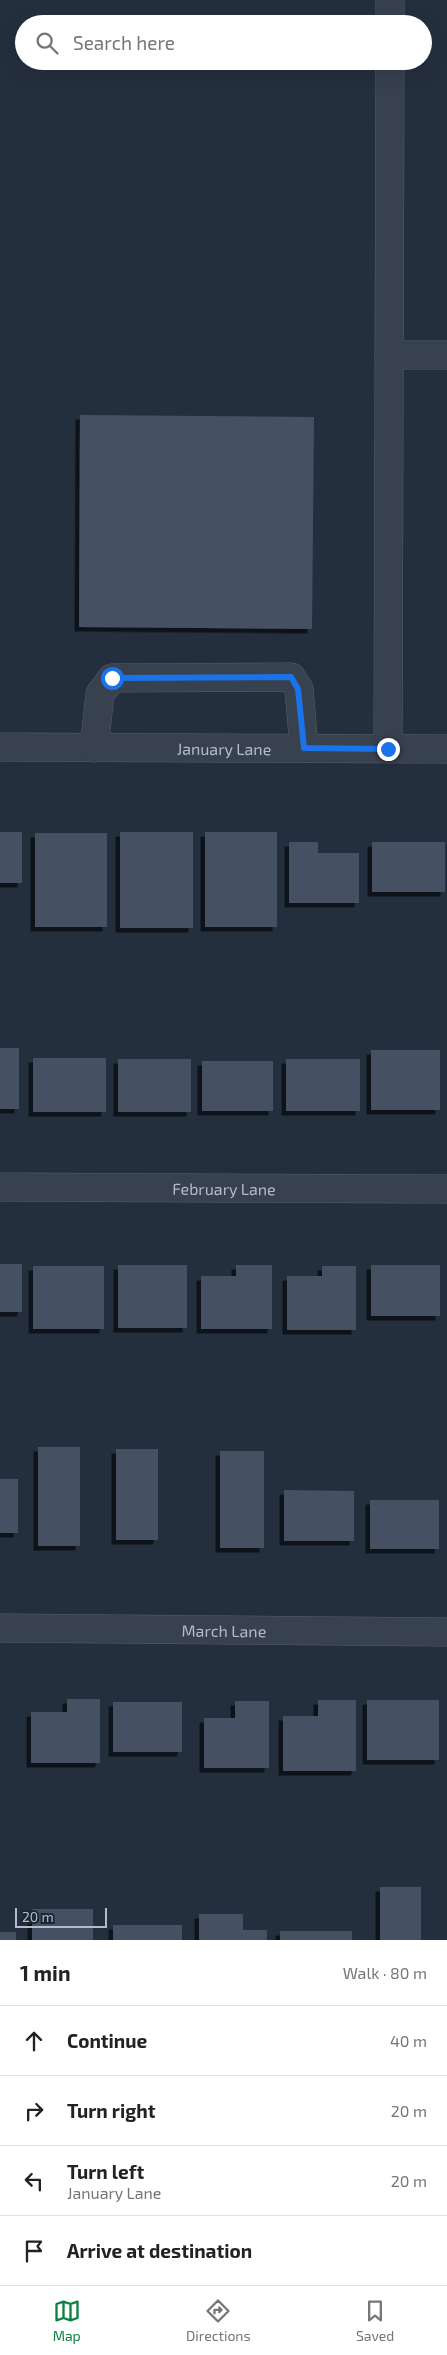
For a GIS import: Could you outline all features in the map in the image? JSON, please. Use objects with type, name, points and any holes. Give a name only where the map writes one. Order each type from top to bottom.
[{"type":"street","points":[[390,0],[390,15]]},
{"type":"street","points":[[388,749],[390,70]]},
{"type":"street","points":[[389,354],[447,355]]},
{"type":"street","points":[[94,748],[100,694],[112,678],[291,677],[298,689],[304,748]]},
{"type":"street","name":"January Lane","points":[[0,748],[447,749]]},
{"type":"street","name":"February Lane","points":[[0,1187],[447,1189]]},
{"type":"street","name":"March Lane","points":[[0,1628],[447,1632]]},
{"type":"building","points":[[80,415],[314,417],[312,629],[79,627]]},
{"type":"building","points":[[0,832],[22,832],[22,883],[0,883]]},
{"type":"building","points":[[120,832],[193,832],[193,928],[120,928]]},
{"type":"building","points":[[205,832],[277,832],[277,927],[205,927]]},
{"type":"building","points":[[35,833],[107,833],[107,927],[35,927]]},
{"type":"building","points":[[289,842],[318,842],[318,853],[359,853],[359,903],[289,903]]},
{"type":"building","points":[[372,842],[445,842],[445,892],[372,892]]},
{"type":"building","points":[[0,1048],[19,1048],[19,1109],[0,1109]]},
{"type":"building","points":[[371,1050],[440,1050],[440,1110],[371,1110]]},
{"type":"building","points":[[33,1058],[106,1058],[106,1112],[33,1112]]},
{"type":"building","points":[[118,1059],[191,1059],[191,1112],[118,1112]]},
{"type":"building","points":[[286,1059],[360,1059],[360,1111],[286,1111]]},
{"type":"building","points":[[202,1061],[273,1061],[273,1111],[202,1111]]},
{"type":"building","points":[[0,1264],[22,1264],[22,1312],[0,1312]]},
{"type":"building","points":[[118,1265],[187,1265],[187,1328],[118,1328]]},
{"type":"building","points":[[236,1265],[272,1265],[272,1329],[201,1329],[201,1276],[236,1276]]},
{"type":"building","points":[[371,1265],[440,1265],[440,1316],[371,1316]]},
{"type":"building","points":[[33,1266],[104,1266],[104,1329],[33,1329]]},
{"type":"building","points":[[322,1266],[356,1266],[356,1330],[287,1330],[287,1276],[322,1276]]},
{"type":"building","points":[[38,1447],[80,1447],[80,1546],[38,1546]]},
{"type":"building","points":[[116,1449],[158,1449],[158,1540],[116,1540]]},
{"type":"building","points":[[220,1451],[264,1451],[264,1548],[220,1548]]},
{"type":"building","points":[[0,1479],[18,1479],[18,1533],[0,1533]]},
{"type":"building","points":[[284,1490],[354,1491],[354,1541],[284,1541]]},
{"type":"building","points":[[370,1500],[439,1500],[439,1549],[370,1549]]},
{"type":"building","points":[[67,1699],[100,1699],[100,1763],[31,1763],[31,1712],[67,1712]]},
{"type":"building","points":[[318,1700],[356,1700],[356,1771],[283,1771],[283,1716],[318,1716]]},
{"type":"building","points":[[367,1700],[439,1700],[439,1760],[367,1760]]},
{"type":"building","points":[[235,1701],[269,1701],[269,1768],[204,1768],[204,1718],[235,1718]]},
{"type":"building","points":[[113,1702],[182,1702],[182,1752],[113,1752]]},
{"type":"building","points":[[380,1887],[421,1887],[421,1940],[380,1940]]},
{"type":"building","points":[[32,1909],[93,1909],[93,1940],[32,1940]]},
{"type":"building","points":[[199,1914],[243,1914],[243,1930],[267,1930],[267,1940],[199,1940]]},
{"type":"building","points":[[113,1925],[182,1925],[182,1940],[113,1940]]},
{"type":"building","points":[[280,1931],[352,1931],[352,1940],[280,1940]]},
{"type":"building","points":[[0,1932],[16,1932],[16,1940],[0,1940]]},
{"type":"route","points":[[112,678],[291,677],[298,689],[304,748],[388,749]]}]
